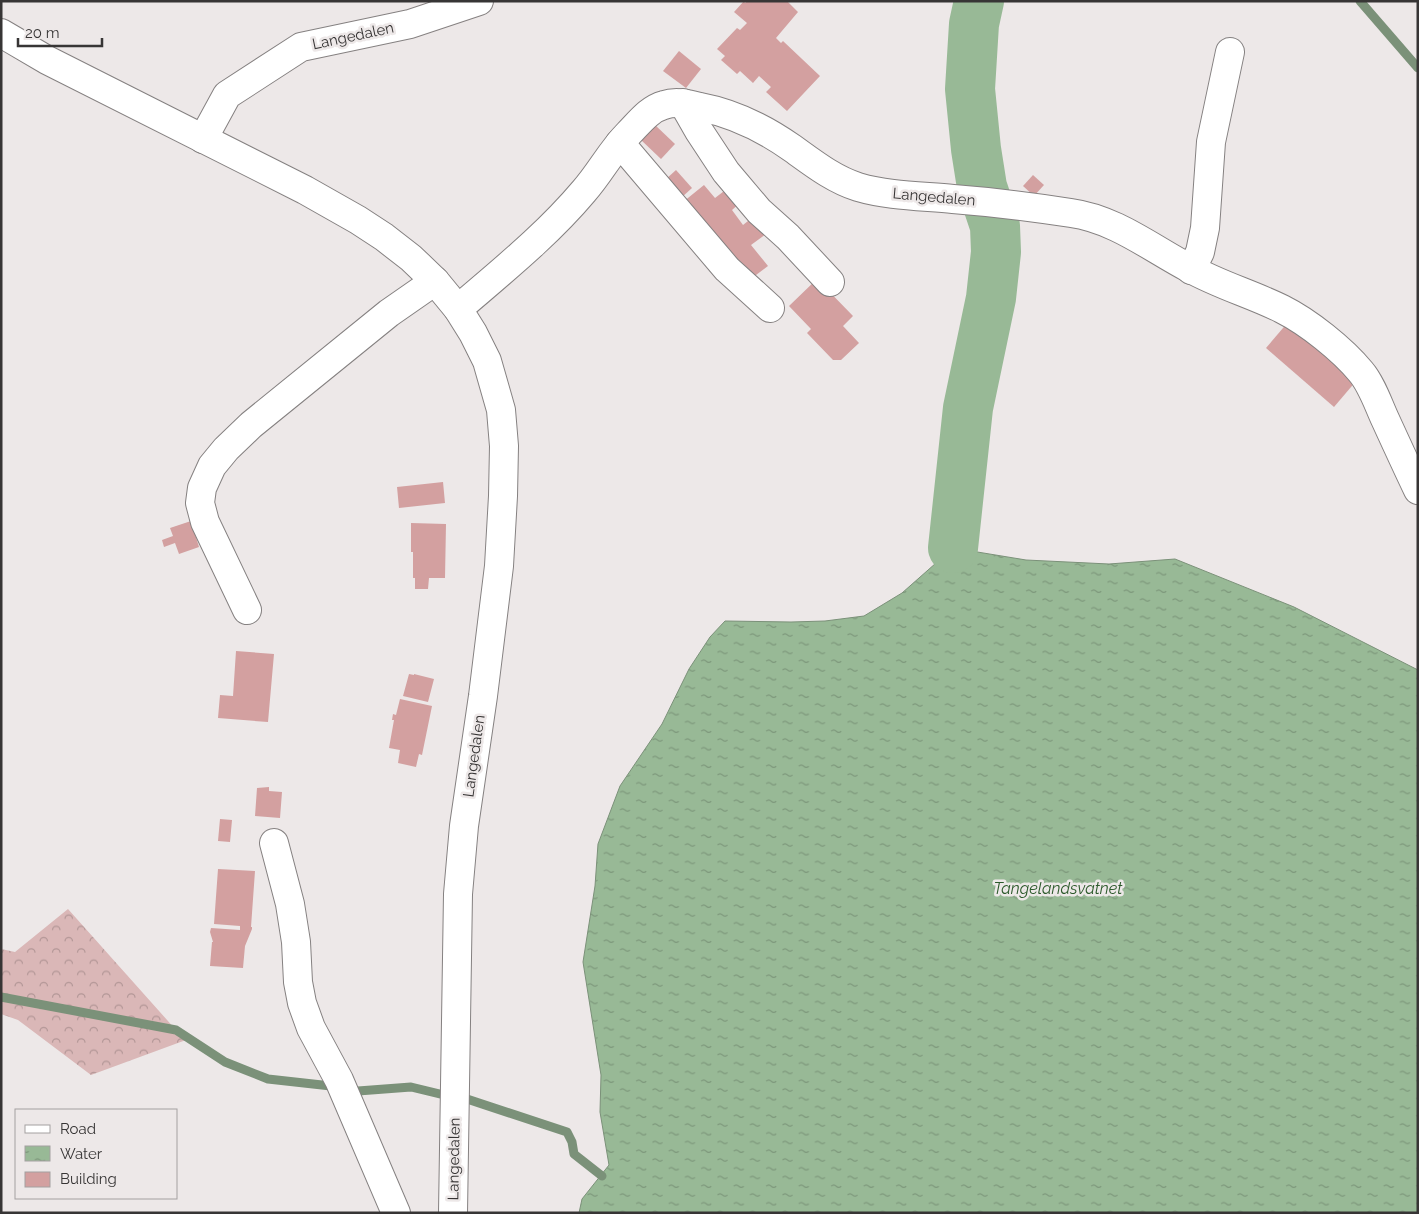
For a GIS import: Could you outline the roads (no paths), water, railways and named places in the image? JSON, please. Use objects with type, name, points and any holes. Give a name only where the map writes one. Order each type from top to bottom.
[{"type":"main road","name":"Langedalen","points":[[203,139],[227,95],[301,47],[410,24],[478,1]]},
{"type":"main road","name":"Langedalen","points":[[1,33],[47,60],[305,190],[384,237],[411,258],[435,281],[458,309],[487,361],[501,410],[504,446],[503,496],[499,566],[464,826],[458,894],[453,1213]]},
{"type":"main road","points":[[1191,270],[1200,252],[1205,228],[1211,142],[1230,52]]},
{"type":"main road","name":"Langedalen","points":[[458,309],[532,246],[558,220],[586,189],[620,143],[653,109],[666,104],[683,103],[710,109],[743,121],[768,133],[834,177],[857,187],[877,191],[1070,212],[1101,220],[1124,231],[1191,270],[1282,309],[1308,325],[1332,344],[1362,373],[1374,394],[1418,490]]},
{"type":"main road","points":[[683,103],[726,172],[760,211],[788,237],[830,282]]},
{"type":"main road","points":[[620,143],[727,269],[770,308]]},
{"type":"main road","points":[[247,610],[205,522],[200,503],[202,488],[212,466],[226,449],[252,425],[389,313],[435,281]]},
{"type":"main road","points":[[274,843],[290,904],[302,1003],[311,1028],[339,1080],[396,1213]]},
{"type":"water","name":"Tangelandsvatnet","points":[[953,548],[1026,560],[1109,564],[1175,559],[1294,607],[1418,670],[1418,1213],[579,1213],[582,1199],[609,1165],[600,1112],[601,1075],[583,962],[595,886],[598,844],[620,786],[662,724],[689,669],[710,637],[725,621],[825,621],[864,616],[902,593]]},
{"type":"waterway","points":[[953,548],[968,408],[991,298],[996,252],[995,226],[982,187],[970,89],[974,24],[979,1]]},
{"type":"waterway","points":[[1360,1],[1418,68]]},
{"type":"waterway","points":[[1,997],[176,1030],[225,1062],[268,1079],[331,1086]]},
{"type":"waterway","points":[[358,1091],[411,1087],[440,1094]]},
{"type":"waterway","points":[[467,1099],[567,1132],[572,1142],[574,1154],[602,1176]]}]
